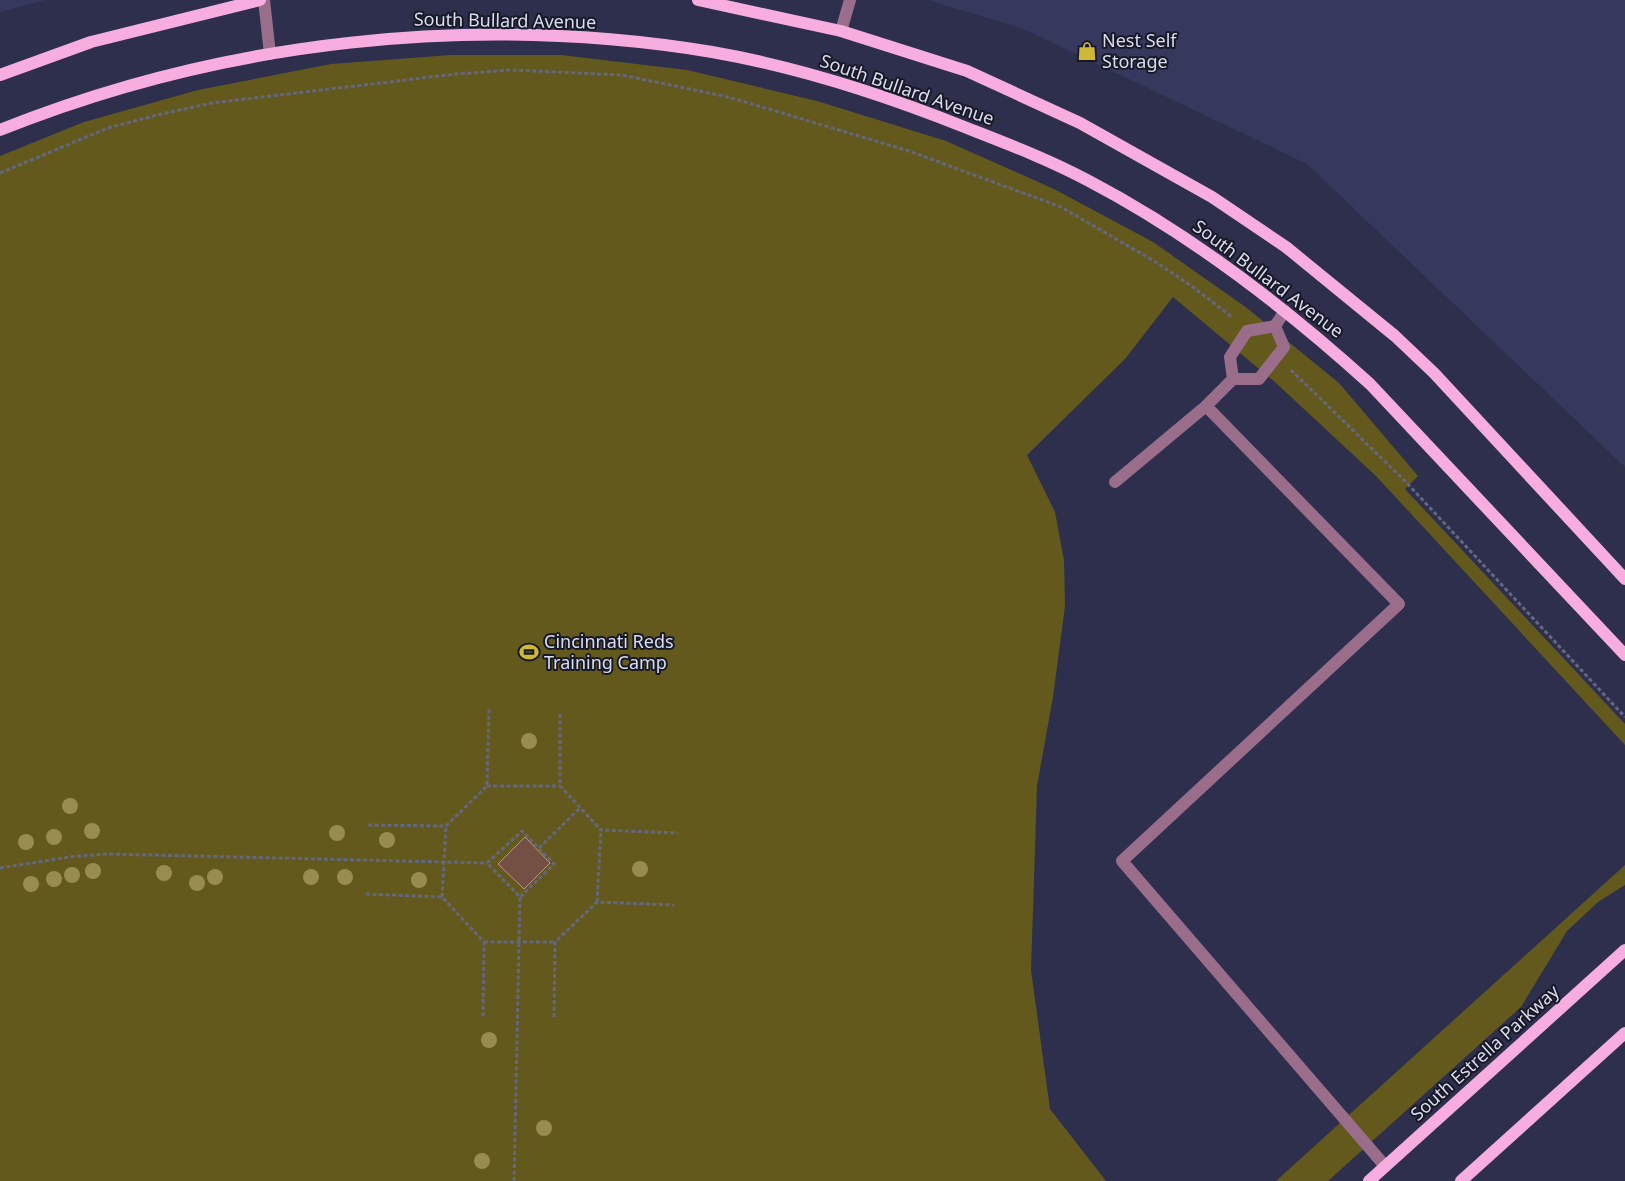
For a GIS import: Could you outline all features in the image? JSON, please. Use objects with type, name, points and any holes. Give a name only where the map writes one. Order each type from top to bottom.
[{"type":"main road","points":[[0,75],[91,42],[260,0]]},
{"type":"main road","name":"South Bullard Avenue","points":[[698,0],[841,31],[967,71],[1031,99],[1146,159],[1212,197],[1286,247],[1395,336],[1434,373],[1625,579]]},
{"type":"main road","name":"South Bullard Avenue","points":[[0,130],[34,116],[176,74],[270,54],[337,43],[398,37],[461,34],[527,35],[646,43],[715,53],[797,71],[886,97],[1010,145],[1088,180],[1213,255],[1285,311],[1370,384],[1625,655]]},
{"type":"main road","name":"South Estrella Parkway","points":[[1369,1181],[1625,950]]},
{"type":"main road","points":[[1461,1181],[1625,1033]]},
{"type":"lane","points":[[264,0],[270,54]]},
{"type":"lane","points":[[841,31],[850,0]]},
{"type":"lane","points":[[1233,379],[1230,357],[1246,330],[1275,326],[1285,311]]},
{"type":"lane","points":[[1115,482],[1206,406],[1233,379],[1259,379],[1284,347],[1275,326]]},
{"type":"lane","points":[[1206,406],[1400,604],[1122,862],[1385,1166]]},
{"type":"path","points":[[0,173],[108,128],[157,114],[212,103],[456,74],[511,70],[622,75],[728,97],[909,151],[1061,207],[1106,231],[1193,286],[1246,330]]},
{"type":"path","points":[[1276,358],[1294,372],[1405,481],[1625,717]]},
{"type":"path","points":[[442,897],[446,826],[487,786],[489,709]]},
{"type":"path","points":[[560,714],[560,786],[601,830],[678,833]]},
{"type":"path","points":[[487,786],[560,786]]},
{"type":"path","points":[[539,848],[580,808]]},
{"type":"path","points":[[368,825],[446,826]]},
{"type":"path","points":[[487,863],[522,830],[554,864],[520,897],[514,1181]]},
{"type":"path","points":[[484,942],[555,942],[597,902],[601,830]]},
{"type":"path","points":[[0,868],[76,856],[108,854],[487,863],[520,897]]},
{"type":"path","points":[[366,894],[442,897],[484,942],[483,1017]]},
{"type":"path","points":[[597,902],[674,905]]},
{"type":"path","points":[[554,1016],[555,942]]},
{"type":"shaded area","points":[[0,0],[45,0],[0,12]]},
{"type":"shaded area","points":[[928,0],[1625,0],[1625,467],[1307,164],[1024,29]]},
{"type":"shaded area","name":"Cincinnati Reds Training Camp","points":[[451,55],[561,55],[687,70],[817,101],[946,141],[1054,189],[1153,242],[1247,308],[1339,383],[1418,476],[1405,489],[1625,724],[1625,745],[1376,476],[1276,383],[1173,297],[1125,359],[1027,455],[1055,512],[1064,560],[1065,606],[1053,697],[1037,786],[1031,970],[1050,1109],[1106,1181],[0,1181],[0,156],[84,122],[198,90],[331,64]]},
{"type":"shaded area","points":[[1625,865],[1625,885],[1598,902],[1567,931],[1521,1007],[1328,1181],[1276,1181]]},
{"type":"building","points":[[525,837],[550,863],[524,889],[498,864]]},
{"type":"place","name":"Nest Self Storage","points":[[1087,51]]},
{"type":"place","name":"Cincinnati Reds Training Camp","points":[[529,652]]}]
